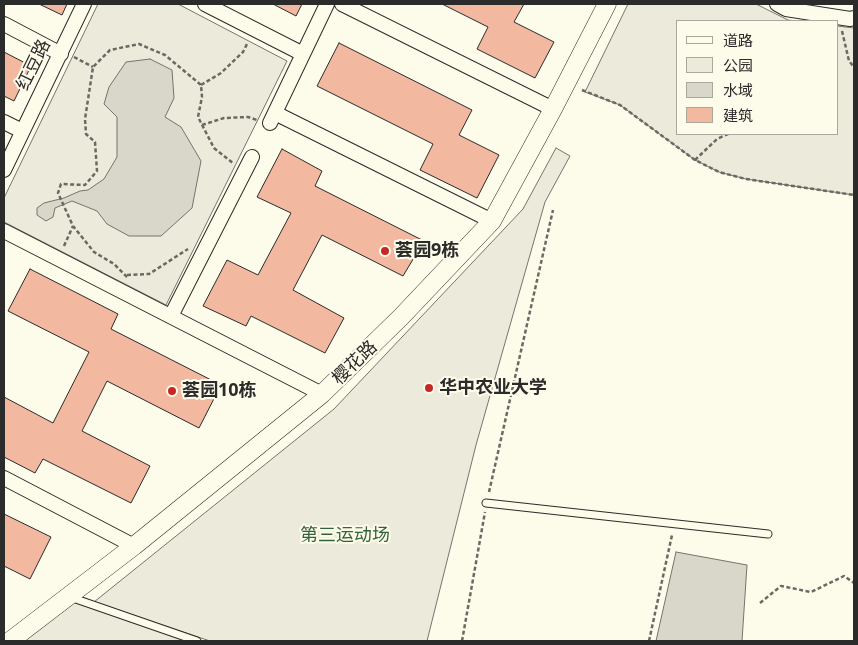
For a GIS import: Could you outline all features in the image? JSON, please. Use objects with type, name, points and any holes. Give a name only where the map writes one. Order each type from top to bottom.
[{"type":"street","name":"红豆路","points":[[4,170],[84,4]]},
{"type":"street","points":[[205,4],[303,54]]},
{"type":"street","points":[[327,4],[272,118],[492,221]]},
{"type":"street","points":[[342,4],[553,110]]},
{"type":"street","name":"樱花路","points":[[10,641],[134,546],[322,394],[401,317],[492,221],[553,110],[607,4]]},
{"type":"street","points":[[777,4],[786,8],[854,18]]},
{"type":"street","points":[[4,24],[62,53]]},
{"type":"street","points":[[4,122],[22,131]]},
{"type":"street","points":[[171,316],[252,157]]},
{"type":"street","points":[[4,231],[322,394]]},
{"type":"street","points":[[4,478],[134,546]]},
{"type":"lane","points":[[486,503],[768,534]]},
{"type":"lane","points":[[69,596],[197,641]]},
{"type":"path","points":[[838,17],[849,61],[854,67]]},
{"type":"path","points":[[201,85],[221,73],[243,52],[254,29]]},
{"type":"path","points":[[189,249],[149,274],[127,275],[94,252],[73,226],[64,209],[58,194],[62,184],[85,185],[97,171],[96,142],[86,134],[85,119],[93,67],[110,50],[139,44],[165,55],[201,85],[202,98],[198,117],[214,148],[244,172]]},
{"type":"path","points":[[62,53],[93,67]]},
{"type":"path","points":[[567,82],[585,92],[620,105],[695,160],[719,172],[746,179],[854,195]]},
{"type":"path","points":[[202,125],[224,118],[272,118]]},
{"type":"path","points":[[695,160],[716,139],[726,135]]},
{"type":"path","points":[[462,641],[486,503],[552,210]]},
{"type":"path","points":[[58,259],[73,226]]},
{"type":"path","points":[[125,293],[127,275]]},
{"type":"path","points":[[649,641],[674,524]]},
{"type":"path","points":[[760,603],[781,586],[811,592],[844,576],[854,583]]},
{"type":"green space","points":[[98,4],[178,4],[287,61],[166,305],[4,222],[4,198]]},
{"type":"green space","points":[[628,4],[756,4],[788,20],[676,20],[676,135],[838,135],[838,26],[854,28],[854,195],[746,179],[719,172],[695,160],[620,105],[585,92]]},
{"type":"green space","name":"第三运动场","points":[[556,148],[570,156],[545,202],[476,445],[427,641],[210,641],[94,602],[334,409],[523,209]]},
{"type":"green space","points":[[69,596],[197,641],[10,641]]},
{"type":"water","points":[[150,59],[172,70],[174,98],[165,117],[181,127],[201,161],[192,208],[161,236],[129,236],[107,224],[97,211],[72,201],[55,208],[53,217],[46,221],[37,215],[37,208],[44,203],[88,190],[104,179],[117,157],[117,117],[104,104],[109,87],[126,62]]},
{"type":"water","points":[[676,552],[747,565],[742,641],[656,641]]},
{"type":"building","points":[[39,4],[67,4],[62,15]]},
{"type":"building","points":[[273,4],[302,4],[296,16]]},
{"type":"building","points":[[442,4],[524,4],[514,22],[554,42],[535,78],[477,49],[488,27]]},
{"type":"building","points":[[339,43],[472,110],[459,135],[499,155],[477,198],[420,170],[433,144],[317,86]]},
{"type":"building","points":[[4,52],[31,66],[14,101],[4,96]]},
{"type":"building","name":"荟园9栋","points":[[282,149],[322,171],[315,186],[424,241],[403,276],[322,235],[293,290],[344,318],[325,353],[251,316],[246,326],[203,306],[227,260],[258,275],[291,213],[257,197]]},
{"type":"building","name":"荟园10栋","points":[[30,269],[118,314],[111,329],[221,385],[199,428],[107,381],[82,431],[150,466],[131,503],[43,459],[35,473],[4,457],[4,397],[53,423],[89,352],[8,311]]},
{"type":"building","points":[[4,514],[51,537],[30,579],[4,566]]},
{"type":"place","name":"荟园9栋","points":[[385,251]]},
{"type":"place","name":"华中农业大学","points":[[429,388]]},
{"type":"place","name":"荟园10栋","points":[[172,391]]}]
